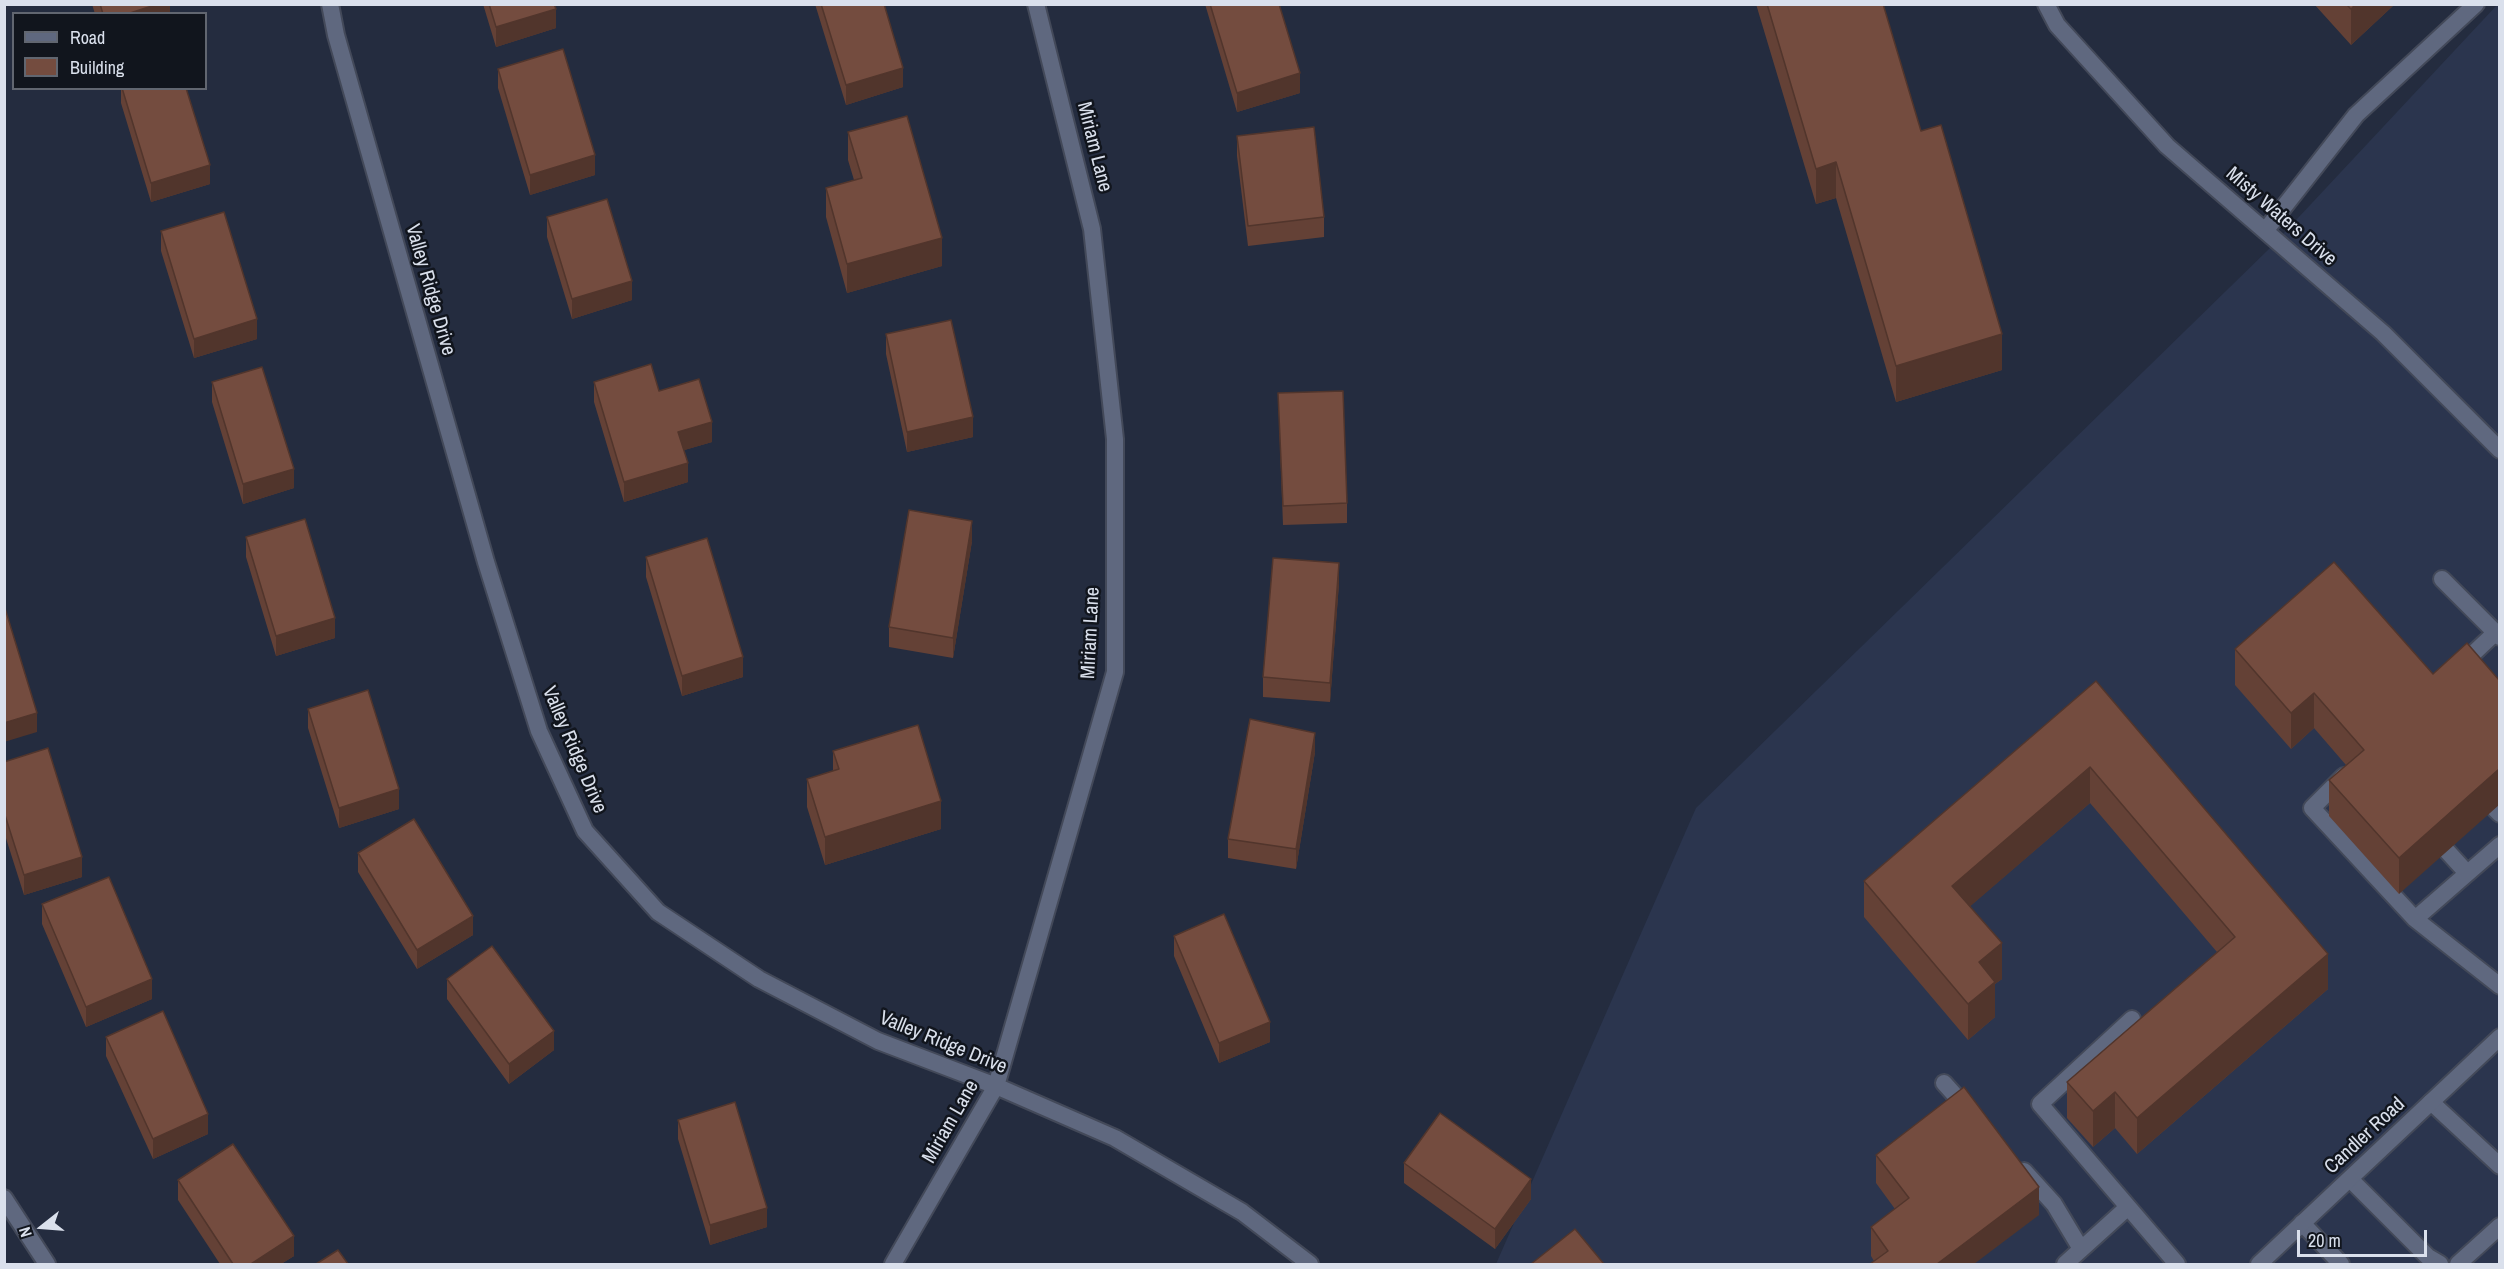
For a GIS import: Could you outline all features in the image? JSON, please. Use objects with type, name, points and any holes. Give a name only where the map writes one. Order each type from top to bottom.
[{"type":"street","name":"Valley Ridge Drive","points":[[330,4],[336,35],[486,562],[539,731],[585,831],[658,912],[759,979],[878,1041],[996,1086],[1115,1138],[1242,1212],[1310,1264]]},
{"type":"street","name":"Miriam Lane","points":[[893,1264],[996,1086],[1115,672],[1115,440],[1092,229],[1036,4]]},
{"type":"street","name":"Misty Waters Drive","points":[[2046,4],[2057,25],[2167,146],[2383,333],[2499,450]]},
{"type":"street","points":[[2265,231],[2356,116],[2476,4]]},
{"type":"street","points":[[2442,579],[2497,635],[2448,677]]},
{"type":"street","points":[[2350,770],[2312,808],[2415,919],[2499,986]]},
{"type":"street","points":[[2415,919],[2499,845]]},
{"type":"street","points":[[2447,851],[2468,873]]},
{"type":"street","points":[[2132,1019],[2040,1104],[2177,1264]]},
{"type":"street","name":"Candler Road","points":[[2259,1264],[2499,1037]]},
{"type":"street","points":[[1944,1083],[1983,1126]]},
{"type":"street","points":[[2431,1102],[2499,1166]]},
{"type":"street","points":[[2014,1160],[2054,1204],[2081,1249]]},
{"type":"street","points":[[2350,1179],[2427,1257],[2440,1264]]},
{"type":"street","points":[[4,1198],[46,1264]]},
{"type":"street","points":[[2065,1264],[2128,1207]]},
{"type":"street","points":[[2302,1223],[2341,1264]]},
{"type":"street","points":[[2458,1264],[2499,1226]]},
{"type":"shaded area","points":[[2499,5],[2499,1264],[1496,1264],[1696,808],[2269,249]]},
{"type":"building","points":[[100,4],[158,4],[133,12],[102,12]]},
{"type":"building","points":[[489,4],[554,4],[556,9],[496,27]]},
{"type":"building","points":[[821,4],[884,4],[903,68],[846,85]]},
{"type":"building","points":[[1210,4],[1279,4],[1300,73],[1237,93]]},
{"type":"building","points":[[1767,4],[1883,4],[1921,131],[1941,125],[2002,334],[1896,366],[1836,162],[1816,169]]},
{"type":"building","points":[[2346,4],[2356,4],[2351,9]]},
{"type":"building","points":[[563,49],[595,155],[530,175],[498,69]]},
{"type":"building","points":[[123,90],[187,90],[210,165],[151,183]]},
{"type":"building","points":[[907,116],[942,238],[847,264],[826,188],[862,178],[848,132]]},
{"type":"building","points":[[1314,127],[1324,217],[1248,226],[1237,136]]},
{"type":"building","points":[[607,199],[632,281],[572,299],[547,217]]},
{"type":"building","points":[[224,212],[257,319],[194,339],[161,231]]},
{"type":"building","points":[[951,320],[973,417],[907,432],[886,334]]},
{"type":"building","points":[[651,364],[659,391],[699,379],[712,422],[678,432],[688,463],[624,482],[594,382]]},
{"type":"building","points":[[262,367],[294,469],[243,484],[212,382]]},
{"type":"building","points":[[1343,391],[1347,503],[1283,506],[1278,393]]},
{"type":"building","points":[[909,510],[972,521],[953,638],[889,627]]},
{"type":"building","points":[[305,519],[335,618],[276,636],[246,537]]},
{"type":"building","points":[[707,538],[743,657],[682,676],[646,557]]},
{"type":"building","points":[[1273,558],[1339,563],[1330,683],[1263,677]]},
{"type":"building","points":[[2334,562],[2433,674],[2467,643],[2499,680],[2499,769],[2399,858],[2329,780],[2364,750],[2314,693],[2291,713],[2235,649]]},
{"type":"building","points":[[4,605],[37,713],[4,723]]},
{"type":"building","points":[[2096,681],[2328,954],[2137,1118],[2115,1092],[2093,1111],[2067,1082],[2235,937],[2090,767],[1952,886],[2002,943],[1979,962],[1995,982],[1968,1004],[1864,881]]},
{"type":"building","points":[[368,690],[399,789],[339,808],[308,709]]},
{"type":"building","points":[[1250,719],[1315,733],[1296,849],[1228,839]]},
{"type":"building","points":[[918,725],[941,801],[825,837],[807,779],[839,769],[833,751]]},
{"type":"building","points":[[48,748],[82,857],[24,875],[4,812],[4,762]]},
{"type":"building","points":[[414,819],[473,916],[417,950],[358,853]]},
{"type":"building","points":[[109,877],[152,979],[86,1007],[42,904]]},
{"type":"building","points":[[1224,914],[1270,1022],[1219,1043],[1174,936]]},
{"type":"building","points":[[492,946],[554,1031],[509,1064],[447,979]]},
{"type":"building","points":[[163,1011],[208,1114],[153,1139],[106,1037]]},
{"type":"building","points":[[1964,1087],[2039,1187],[1937,1264],[1870,1264],[1888,1251],[1871,1227],[1909,1198],[1876,1155]]},
{"type":"building","points":[[735,1102],[767,1208],[710,1225],[678,1120]]},
{"type":"building","points":[[1440,1113],[1531,1179],[1495,1229],[1404,1163]]},
{"type":"building","points":[[233,1144],[294,1236],[251,1264],[233,1264],[178,1180]]},
{"type":"building","points":[[1575,1229],[1604,1264],[1531,1264]]},
{"type":"building","points":[[338,1250],[348,1264],[316,1264]]}]
